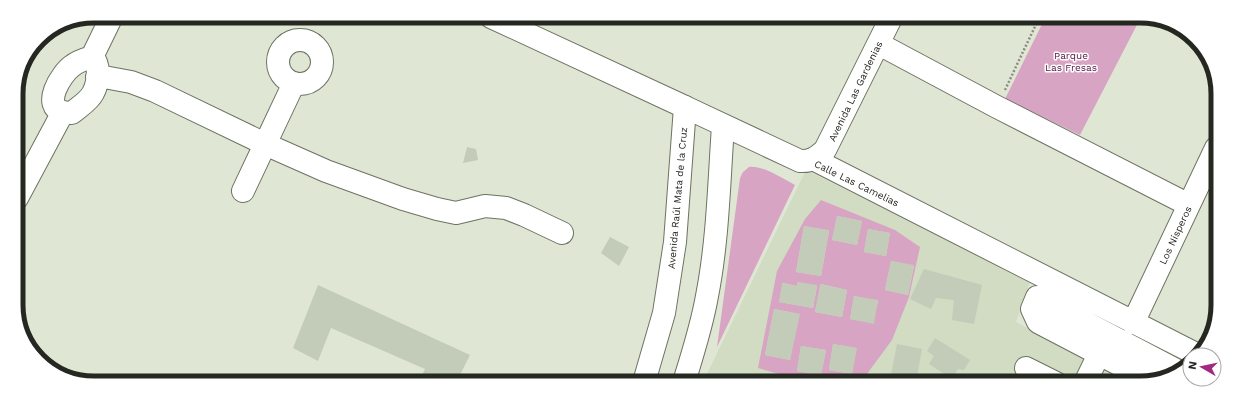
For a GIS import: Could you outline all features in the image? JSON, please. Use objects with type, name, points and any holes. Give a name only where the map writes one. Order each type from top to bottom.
[{"type":"street","points":[[110,23],[94,67],[97,82],[93,94],[72,113],[63,112],[56,108],[53,102],[56,85],[62,76],[72,66],[83,60],[94,67],[104,76],[131,82],[155,91],[265,144],[326,171],[403,199],[456,213],[485,206],[506,208],[562,233]]},
{"type":"street","name":"Calle Las Camelias","points":[[504,23],[783,154],[800,161],[807,162],[813,159],[1182,347]]},
{"type":"street","name":"Avenida Las Gardenias","points":[[813,159],[825,150],[889,23]]},
{"type":"street","points":[[314,37],[322,58],[319,73],[307,82],[300,84],[294,83],[288,80],[279,69],[279,55],[287,44],[300,40],[308,41],[314,37]]},
{"type":"street","points":[[879,44],[1189,205]]},
{"type":"street","points":[[244,191],[294,83]]},
{"type":"street","name":"Avenida Raúl Mata de la Cruz","points":[[646,376],[664,313],[675,242],[685,107]]},
{"type":"street","points":[[23,187],[63,112]]},
{"type":"street","points":[[686,376],[698,339],[708,296],[714,250],[723,126]]},
{"type":"street","points":[[719,183],[725,162],[735,148],[758,147],[783,154]]},
{"type":"street","name":"Los Nísperos","points":[[1133,323],[1211,159]]},
{"type":"street","points":[[1141,376],[1038,322],[1032,309],[1037,297],[1173,368]]},
{"type":"street","points":[[1088,376],[1099,354]]},
{"type":"street","points":[[1026,368],[1042,376]]},
{"type":"path","points":[[996,106],[1038,23]]},
{"type":"shaded area","points":[[806,170],[1030,281],[1016,322],[1119,376],[706,376]]},
{"type":"green space","name":"Parque Las Fresas","points":[[1043,23],[1138,23],[1080,135],[1005,99]]},
{"type":"green space","points":[[749,167],[767,170],[795,185],[717,347],[740,178],[743,172]]},
{"type":"green space","points":[[821,200],[895,230],[920,247],[909,297],[892,340],[865,376],[786,376],[758,368],[777,271],[805,219]],"holes":[[[837,216],[862,221],[857,245],[832,240]],[[804,226],[829,231],[821,276],[796,272]],[[868,229],[890,233],[886,256],[864,252]],[[891,261],[914,266],[908,295],[885,290]],[[797,282],[817,286],[813,308],[779,302],[783,283],[797,286]],[[821,284],[847,290],[842,317],[815,312]],[[854,296],[878,301],[873,323],[850,319]],[[774,309],[799,314],[790,360],[765,355]],[[833,344],[856,348],[852,374],[829,370]],[[801,346],[826,350],[821,375],[797,371]]]},
{"type":"building","points":[[467,147],[476,149],[478,160],[463,163]]},
{"type":"building","points":[[837,216],[862,221],[857,245],[832,240]]},
{"type":"building","points":[[804,226],[829,230],[821,276],[796,272]]},
{"type":"building","points":[[868,229],[890,233],[886,256],[864,252]]},
{"type":"building","points":[[610,237],[629,247],[619,266],[601,253]]},
{"type":"building","points":[[891,261],[914,265],[908,295],[885,290]]},
{"type":"building","points":[[924,269],[982,285],[974,324],[952,320],[954,300],[936,298],[931,309],[910,299]]},
{"type":"building","points":[[797,282],[817,285],[813,308],[779,302],[782,283],[797,286]]},
{"type":"building","points":[[820,284],[847,290],[842,317],[815,312]]},
{"type":"building","points":[[318,285],[470,355],[460,376],[422,376],[425,369],[331,328],[318,361],[293,348]]},
{"type":"building","points":[[854,296],[878,300],[874,324],[850,319]]},
{"type":"building","points":[[774,309],[800,314],[790,360],[765,355]]},
{"type":"building","points":[[935,338],[970,360],[964,370],[958,369],[954,376],[947,376],[929,364],[934,356],[927,351]]},
{"type":"building","points":[[833,344],[857,348],[852,374],[829,370]]},
{"type":"building","points":[[897,344],[922,349],[917,376],[891,376]]},
{"type":"building","points":[[801,346],[826,350],[821,376],[797,371]]}]
